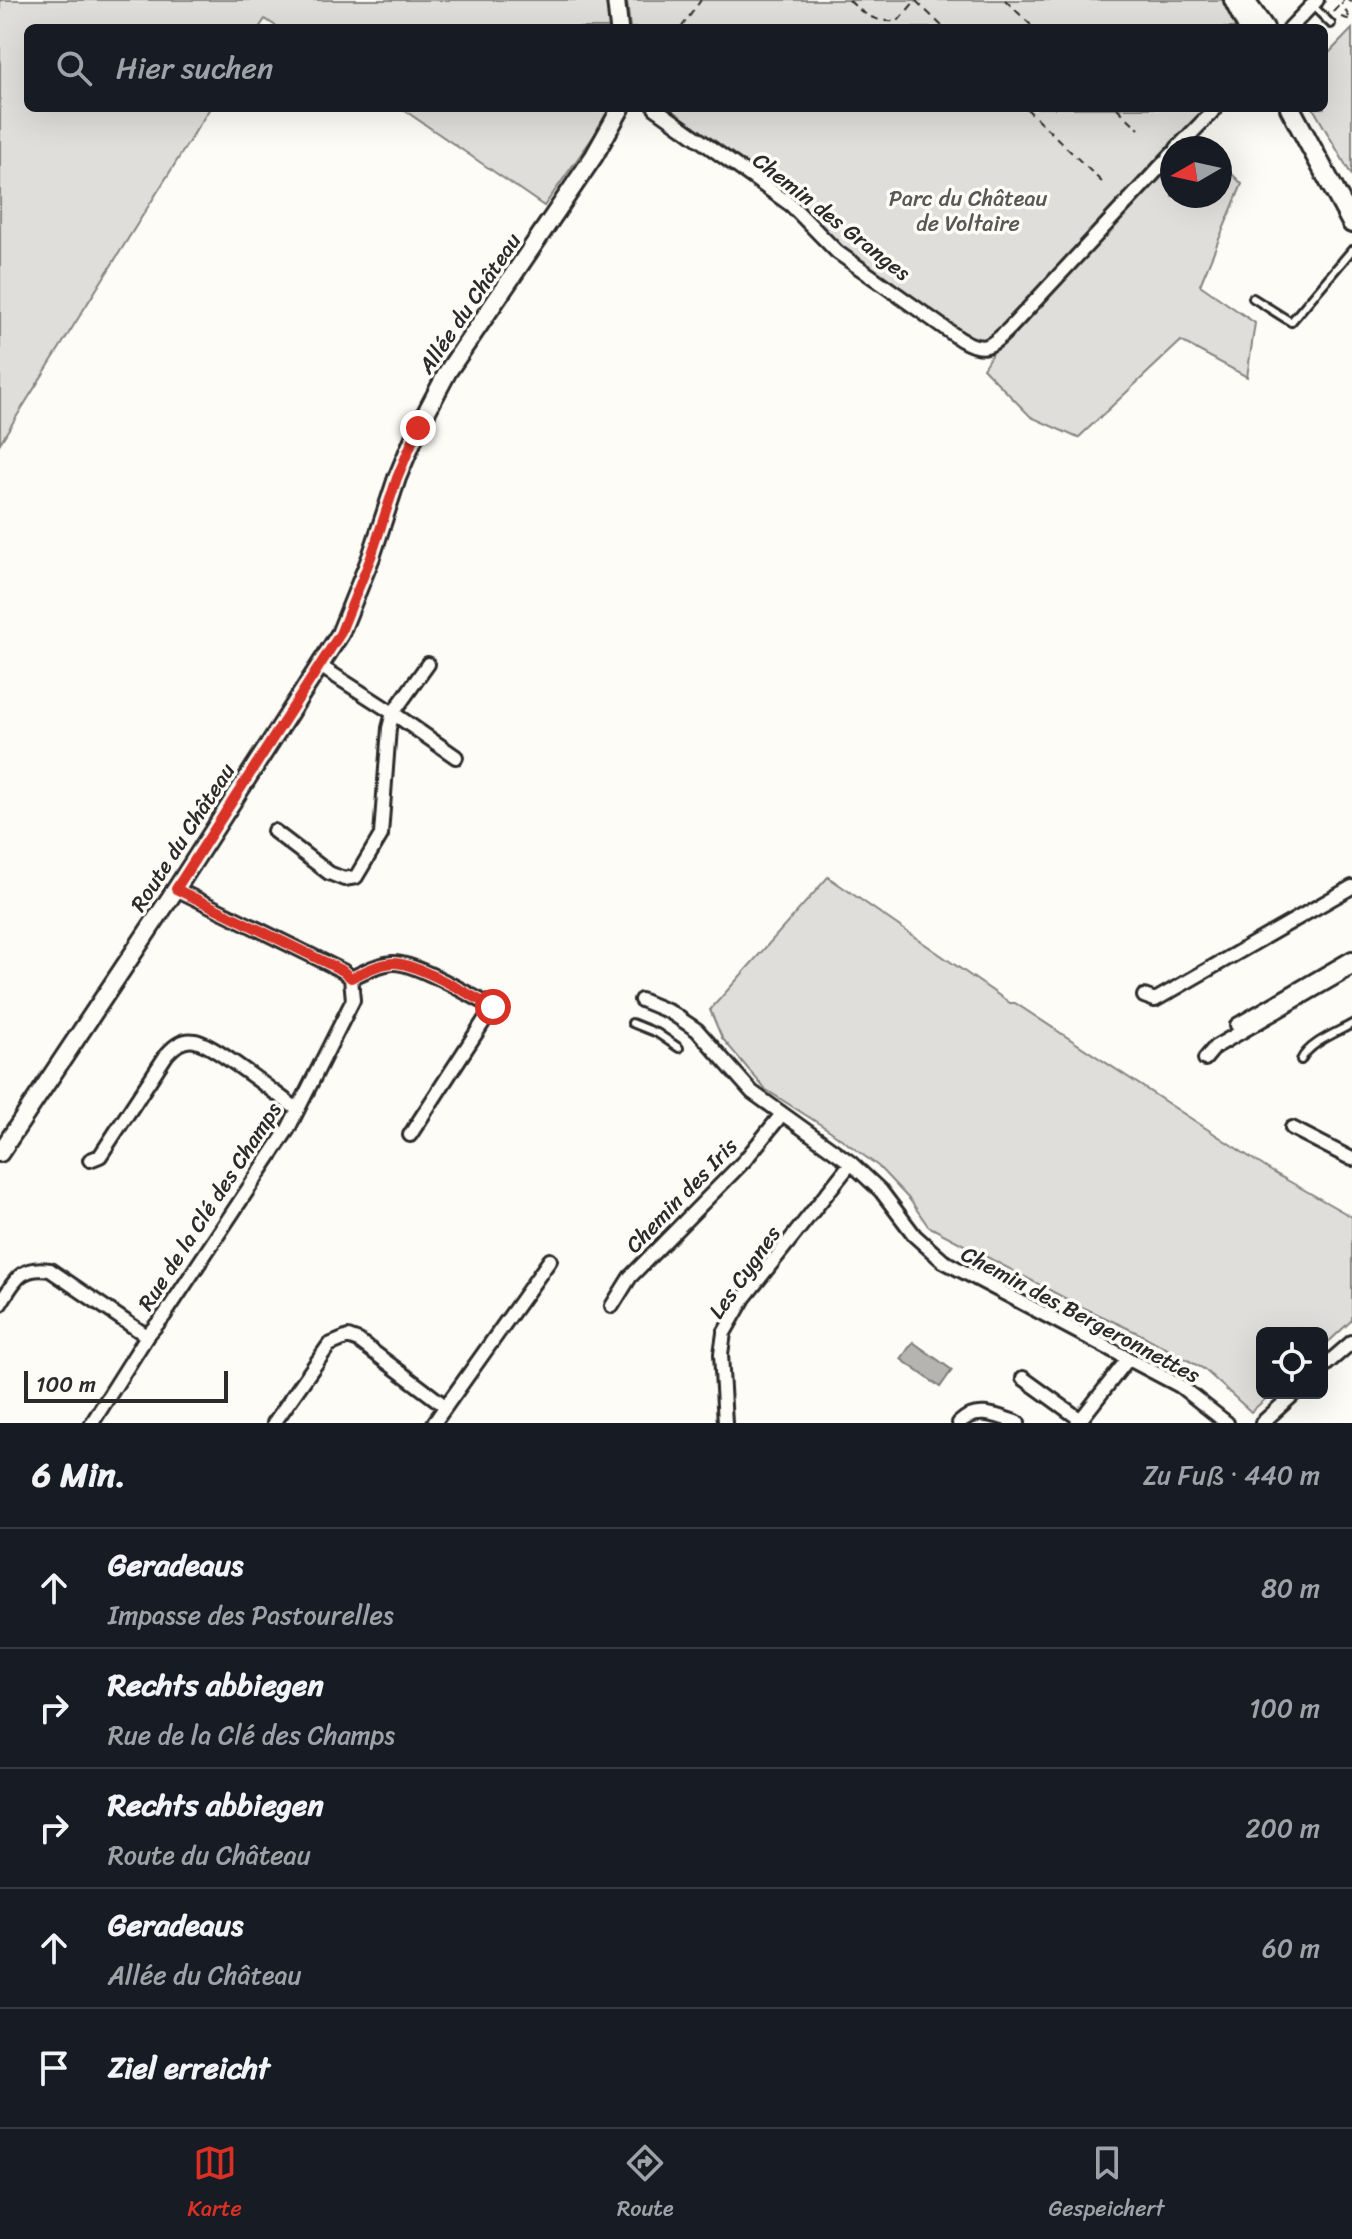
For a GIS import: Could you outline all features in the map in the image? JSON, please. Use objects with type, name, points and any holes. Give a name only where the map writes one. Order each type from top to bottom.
[{"type":"main road","points":[[1234,0],[1246,24]]},
{"type":"main road","points":[[1244,0],[1261,24]]},
{"type":"main road","points":[[1292,112],[1352,223]]},
{"type":"main road","points":[[1299,112],[1352,199]]},
{"type":"street","points":[[616,0],[619,24]]},
{"type":"street","points":[[1294,24],[1315,3]]},
{"type":"street","name":"Allée du Château","points":[[379,535],[413,441],[448,371],[594,156],[619,112]]},
{"type":"street","name":"Chemin des Granges","points":[[661,112],[791,205],[837,252],[973,347],[987,347],[1010,328],[1160,167]]},
{"type":"street","points":[[1189,136],[1212,112]]},
{"type":"street","name":"Route du Château","points":[[0,1153],[176,889],[340,634],[379,535]]},
{"type":"street","points":[[274,831],[329,873],[344,879],[356,877],[381,835],[389,728],[393,713],[428,664]]},
{"type":"street","points":[[320,666],[456,757]]},
{"type":"street","points":[[1144,996],[1155,1000],[1352,887]]},
{"type":"street","points":[[176,889],[343,971],[351,978],[382,965],[397,963],[438,978],[493,1007],[410,1135]]},
{"type":"street","points":[[1237,1025],[1352,958]]},
{"type":"street","points":[[1205,1059],[1215,1047],[1352,968]]},
{"type":"street","name":"Rue de la Clé des Champs","points":[[0,1304],[23,1272],[37,1268],[50,1270],[147,1336],[181,1291],[288,1129],[353,1000],[351,978]]},
{"type":"street","name":"Chemin des Bergeronnettes","points":[[641,1000],[670,1012],[697,1030],[752,1092],[851,1163],[881,1191],[915,1236],[943,1261],[1180,1386],[1227,1423]]},
{"type":"street","points":[[90,1160],[100,1156],[167,1054],[183,1042],[192,1040],[211,1048],[297,1109]]},
{"type":"street","name":"Chemin des Iris","points":[[612,1306],[630,1277],[745,1160],[782,1114]]},
{"type":"street","points":[[1292,1128],[1352,1159]]},
{"type":"street","name":"Les Cygnes","points":[[725,1423],[721,1354],[724,1333],[744,1298],[851,1163]]},
{"type":"street","points":[[434,1423],[550,1260]]},
{"type":"street","points":[[92,1423],[147,1336]]},
{"type":"street","points":[[274,1423],[329,1345],[348,1337],[359,1341],[445,1406]]},
{"type":"street","points":[[1328,1363],[1352,1342]]},
{"type":"street","points":[[1023,1378],[1080,1422],[1128,1359]]},
{"type":"street","points":[[1262,1423],[1288,1399]]},
{"type":"street","points":[[959,1423],[968,1414],[981,1413],[1018,1423]]},
{"type":"lane","points":[[1315,3],[1331,24]]},
{"type":"lane","points":[[1253,298],[1291,322],[1352,250]]},
{"type":"lane","points":[[632,1023],[657,1033],[679,1048]]},
{"type":"lane","points":[[1301,1060],[1312,1047],[1352,1024]]},
{"type":"path","points":[[684,24],[701,0]]},
{"type":"path","points":[[849,0],[858,10],[885,22],[898,21],[916,0],[940,24]]},
{"type":"path","points":[[1005,0],[1030,24]]},
{"type":"path","points":[[1347,0],[1352,2]]},
{"type":"path","points":[[1332,14],[1351,20],[1341,3]]},
{"type":"path","points":[[1030,112],[1106,186]]},
{"type":"path","points":[[1121,112],[1139,129]]},
{"type":"green space","points":[[0,0],[607,0],[612,24],[273,24],[265,19],[262,24],[24,24],[24,112],[207,112],[0,443]]},
{"type":"green space","points":[[627,0],[1226,0],[1239,24],[630,24]]},
{"type":"green space","points":[[1352,29],[1352,176],[1315,112],[1328,112],[1328,54]]},
{"type":"green space","points":[[407,112],[607,112],[603,123],[544,206]]},
{"type":"green space","name":"Parc du Château de Voltaire","points":[[670,112],[1202,112],[1180,136],[1160,136],[1160,157],[992,337],[972,340],[844,249],[785,194]]},
{"type":"green space","points":[[1232,174],[1242,184],[1200,285],[1255,323],[1247,377],[1181,341],[1078,438],[1031,417],[983,368],[993,352],[1160,175],[1160,208],[1232,208]]},
{"type":"green space","points":[[828,877],[1010,1003],[1015,1003],[1271,1171],[1352,1217],[1352,1320],[1328,1342],[1328,1327],[1256,1327],[1256,1399],[1265,1399],[1251,1412],[1204,1369],[928,1226],[910,1200],[878,1166],[765,1089],[722,1038],[710,1010]]},
{"type":"shaded area","points":[[913,1342],[952,1370],[940,1387],[901,1359]]},
{"type":"route","points":[[418,428],[340,634],[176,889],[343,971],[351,978],[382,965],[397,963],[438,978],[493,1007]]}]
